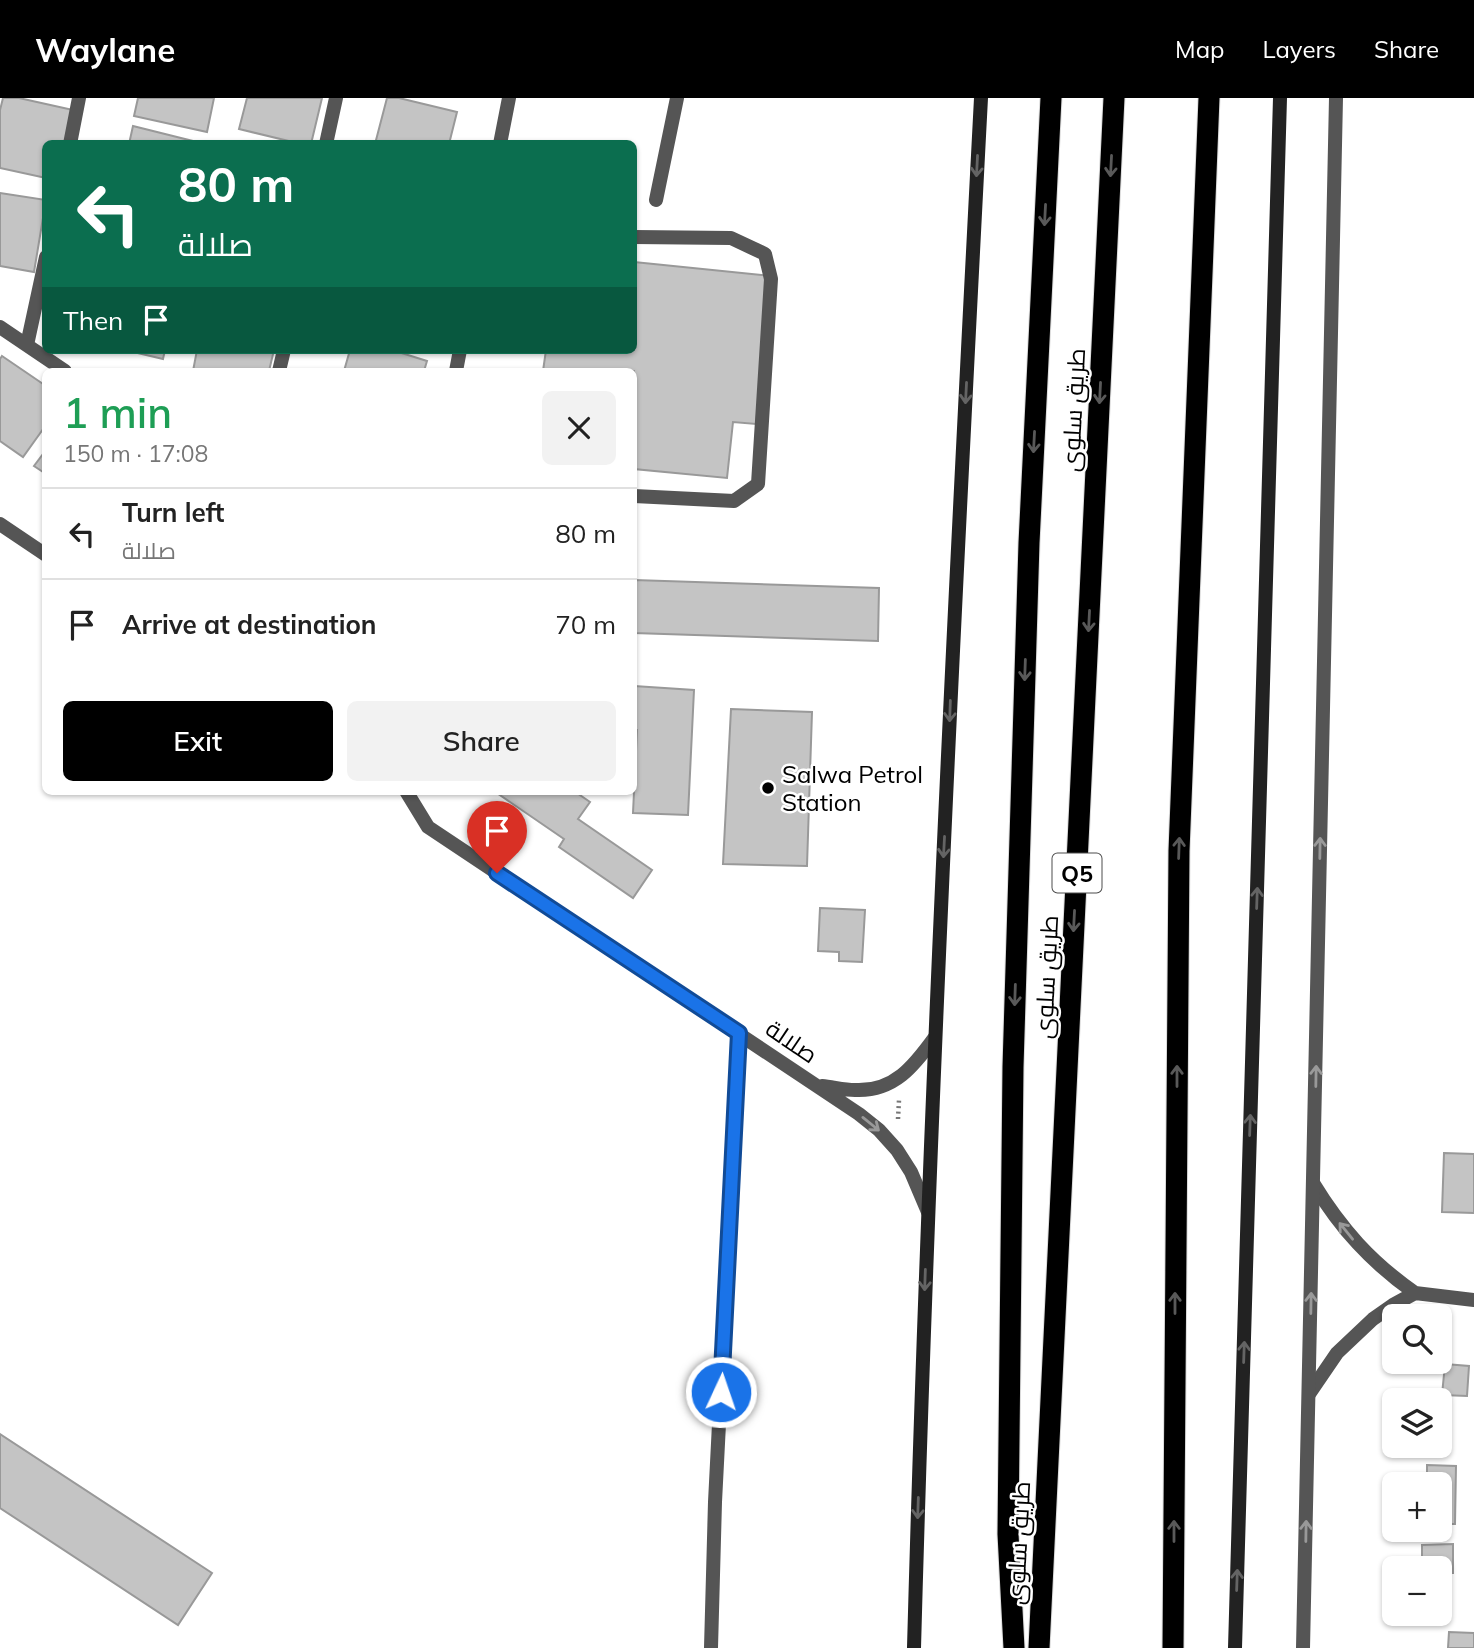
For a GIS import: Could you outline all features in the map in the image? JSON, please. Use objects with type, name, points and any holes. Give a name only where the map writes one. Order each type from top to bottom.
[{"type":"highway","points":[[1014,1648],[1008,1534],[1013,1067],[1029,543],[1051,98]]},
{"type":"highway","name":"طريق سلوى","points":[[1040,1648],[1114,98]]},
{"type":"highway","points":[[1173,1648],[1179,852],[1209,98]]},
{"type":"main road","points":[[914,1648],[935,1037],[981,98]]},
{"type":"main road","points":[[1235,1648],[1280,98]]},
{"type":"street","points":[[71,140],[79,98]]},
{"type":"street","points":[[327,140],[336,98]]},
{"type":"street","points":[[501,140],[509,98]]},
{"type":"street","points":[[656,200],[677,98]]},
{"type":"street","points":[[1303,1648],[1336,98]]},
{"type":"street","points":[[637,237],[731,238],[765,254],[771,279],[758,484],[734,501],[637,496]]},
{"type":"street","points":[[27,345],[42,276]]},
{"type":"street","points":[[0,327],[61,368]]},
{"type":"street","points":[[0,524],[42,552]]},
{"type":"street","name":"صلالة","points":[[408,795],[428,827],[815,1084],[879,1130],[897,1150],[911,1172],[928,1212]]},
{"type":"street","points":[[711,1648],[715,1502],[739,1033]]},
{"type":"street","name":"صلالة","points":[[815,1084],[854,1090],[875,1089],[900,1078],[916,1063],[935,1037]]},
{"type":"street","points":[[1313,1183],[1326,1205],[1357,1245],[1415,1293],[1474,1300]]},
{"type":"street","points":[[1308,1394],[1337,1353],[1354,1335],[1393,1304],[1415,1293]]},
{"type":"path","points":[[897,1150],[900,1078]]},
{"type":"building","points":[[3,98],[19,98],[73,110],[66,140],[42,140],[42,177],[0,168],[0,110]]},
{"type":"building","points":[[138,98],[214,98],[207,132],[134,116]]},
{"type":"building","points":[[247,98],[322,98],[312,140],[284,140],[239,129]]},
{"type":"building","points":[[387,98],[399,98],[457,112],[450,140],[376,140]]},
{"type":"building","points":[[133,126],[189,140],[130,140]]},
{"type":"building","points":[[0,193],[42,199],[42,224],[34,272],[0,266]]},
{"type":"building","points":[[637,262],[771,276],[756,424],[733,422],[727,478],[637,469],[637,368],[543,368],[545,354],[637,354]]},
{"type":"building","points":[[142,354],[164,354],[163,359]]},
{"type":"building","points":[[196,354],[273,354],[270,368],[194,368]]},
{"type":"building","points":[[349,354],[405,354],[427,361],[425,368],[345,368]]},
{"type":"building","points":[[2,356],[42,383],[42,431],[23,457],[0,441]]},
{"type":"building","points":[[42,455],[42,471],[34,466]]},
{"type":"building","points":[[637,580],[879,588],[878,641],[637,633]]},
{"type":"building","points":[[637,686],[694,690],[688,815],[633,813],[634,795],[637,795]]},
{"type":"building","name":"Salwa Petrol Station","points":[[731,709],[812,712],[807,866],[723,864]]},
{"type":"building","points":[[500,795],[580,795],[590,802],[578,819],[652,870],[633,898],[559,847],[564,839]]},
{"type":"building","points":[[820,908],[865,910],[862,962],[839,961],[839,952],[818,951]]},
{"type":"building","points":[[1444,1153],[1474,1154],[1474,1213],[1442,1212]]},
{"type":"building","points":[[1452,1365],[1469,1366],[1467,1396],[1452,1395],[1452,1388],[1443,1388],[1444,1374],[1452,1374]]},
{"type":"building","points":[[0,1434],[212,1573],[178,1625],[0,1508]]},
{"type":"building","points":[[1427,1465],[1456,1466],[1455,1524],[1452,1524],[1452,1472],[1427,1472]]},
{"type":"building","points":[[1453,1544],[1453,1573],[1452,1556],[1422,1556],[1422,1545]]},
{"type":"building","points":[[1449,1632],[1474,1633],[1474,1648],[1448,1648]]},
{"type":"place","name":"Salwa Petrol Station","points":[[768,788]]},
{"type":"route","points":[[497,873],[739,1033],[721,1392]]}]
